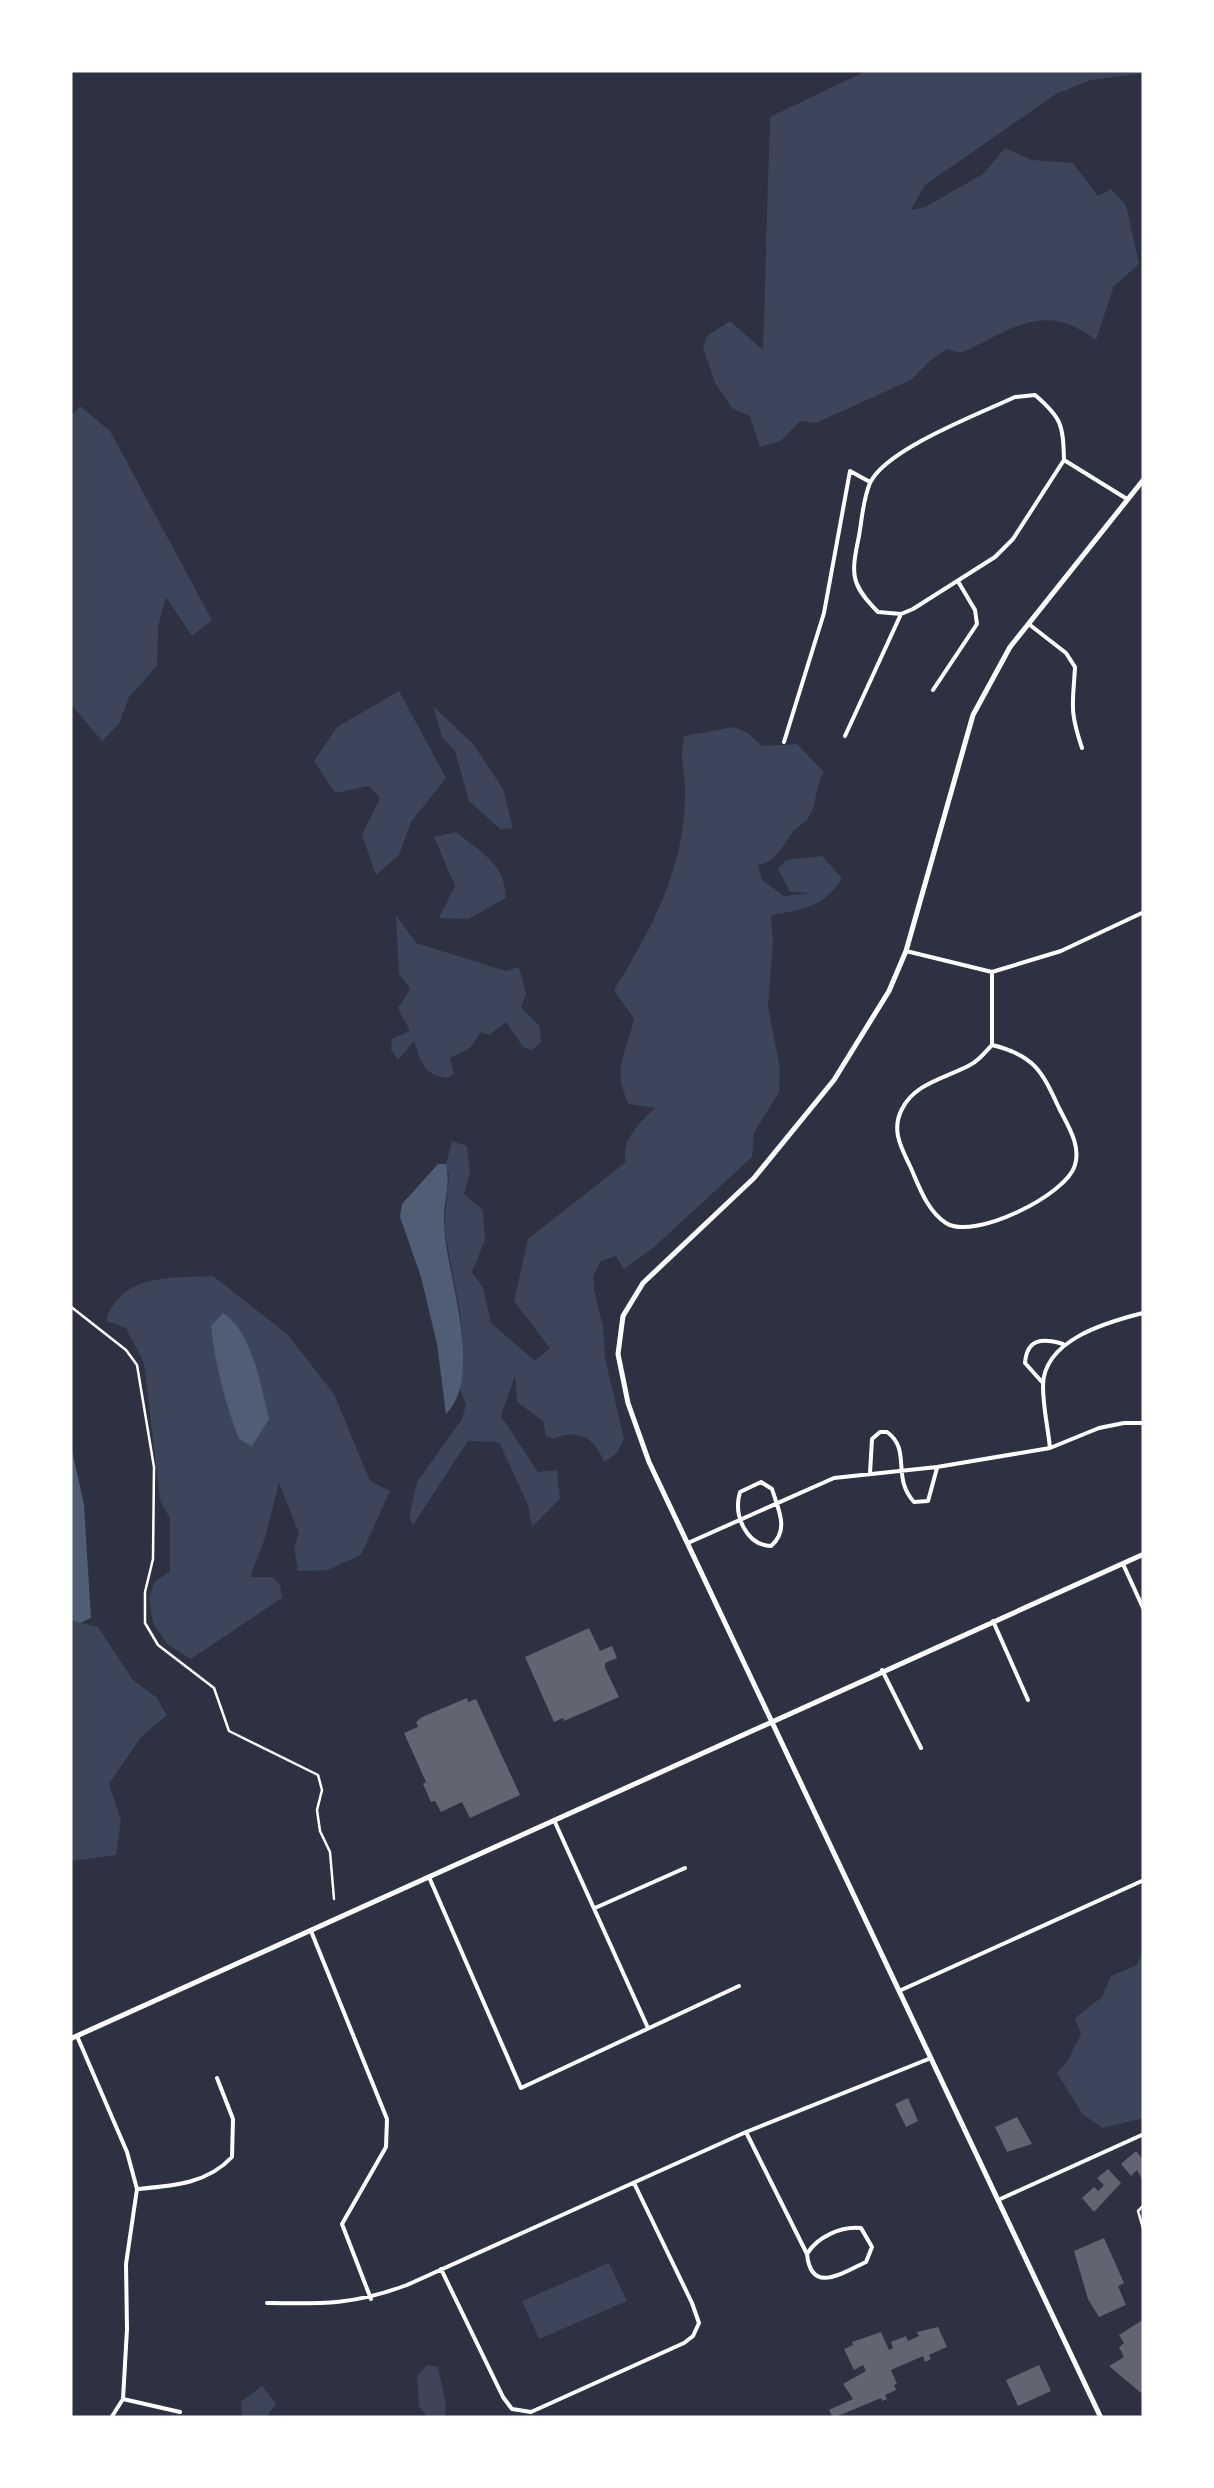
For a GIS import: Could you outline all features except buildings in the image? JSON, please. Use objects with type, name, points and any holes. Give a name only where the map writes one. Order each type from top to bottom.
[{"type":"street","points":[[1035,396],[1054,412],[1064,429],[1064,460],[1013,539],[959,581],[901,614],[878,612],[861,595],[853,578],[870,482],[881,465],[1015,397],[1035,396]]},
{"type":"street","points":[[1064,460],[1127,499]]},
{"type":"street","points":[[784,742],[824,613],[850,471],[870,482]]},
{"type":"street","points":[[1101,2418],[649,1462],[628,1403],[618,1354],[623,1316],[642,1283],[754,1178],[834,1080],[889,991],[906,952],[973,716],[1010,647],[1144,479]]},
{"type":"street","points":[[933,690],[977,624],[959,581]]},
{"type":"street","points":[[845,736],[901,614]]},
{"type":"street","points":[[1029,624],[1066,653],[1076,667],[1070,695],[1072,719],[1082,748]]},
{"type":"street","points":[[906,952],[992,972],[1061,951],[1144,912]]},
{"type":"street","points":[[992,972],[992,1044],[974,1064],[921,1087],[903,1106],[896,1123],[897,1137],[930,1207],[957,1229],[986,1225],[1054,1192],[1068,1182],[1075,1166],[1078,1149],[1042,1071],[1024,1056],[992,1044]]},
{"type":"street","points":[[1042,1382],[1065,1344],[1111,1321],[1143,1313]]},
{"type":"street","points":[[1050,1448],[1042,1382],[1026,1362],[1026,1350],[1044,1339],[1065,1344]]},
{"type":"street","points":[[688,1544],[834,1478],[1050,1448],[1099,1428],[1144,1423]]},
{"type":"street","points":[[870,1473],[872,1439],[880,1432],[887,1432],[899,1445],[899,1470],[906,1494],[914,1502],[928,1501],[937,1466]]},
{"type":"street","points":[[761,1482],[772,1489],[782,1532],[771,1546],[761,1546],[753,1540],[739,1520],[740,1492],[761,1482]]},
{"type":"street","points":[[111,2418],[123,2398],[128,2329],[126,2264],[137,2189],[127,2152],[74,2037],[1144,1554]]},
{"type":"street","points":[[1122,1564],[1144,1610]]},
{"type":"street","points":[[993,1621],[1028,1700]]},
{"type":"street","points":[[882,1670],[921,1748]]},
{"type":"street","points":[[554,1820],[648,2028]]},
{"type":"street","points":[[595,1908],[685,1868]]},
{"type":"street","points":[[429,1877],[521,2088],[739,1986]]},
{"type":"street","points":[[899,1991],[1144,1880]]},
{"type":"street","points":[[311,1931],[387,2119],[386,2147],[342,2224],[370,2299]]},
{"type":"street","points":[[267,2303],[340,2304],[370,2299],[746,2132],[930,2058]]},
{"type":"street","points":[[137,2189],[176,2186],[218,2172],[232,2157],[232,2119],[216,2078]]},
{"type":"street","points":[[746,2132],[808,2254],[809,2268],[818,2277],[830,2279],[866,2262],[872,2247],[861,2228],[849,2227],[815,2242],[808,2254]]},
{"type":"street","points":[[998,2200],[1144,2134]]},
{"type":"street","points":[[441,2270],[503,2398],[512,2409],[531,2412],[684,2344],[699,2323],[634,2183]]},
{"type":"street","points":[[123,2398],[180,2412]]},
{"type":"path","points":[[70,1306],[126,1350],[137,1364],[154,1467],[153,1559],[145,1592],[145,1623],[158,1645],[214,1688],[229,1731],[318,1775],[322,1790],[316,1810],[330,1852],[334,1898]]},
{"type":"path","points":[[1144,2205],[1138,2211],[1144,2232]]},
{"type":"shaded area","points":[[868,70],[1144,70],[1091,80],[1056,94],[925,185],[911,210],[925,207],[983,174],[1005,148],[1032,160],[1073,163],[1098,196],[1111,189],[1126,205],[1139,264],[1114,286],[1096,340],[1060,322],[1028,322],[961,353],[947,349],[911,380],[816,423],[800,421],[781,441],[760,447],[750,416],[733,409],[715,383],[703,347],[707,336],[730,321],[763,350],[770,117]]},
{"type":"shaded area","points":[[80,406],[110,431],[212,620],[192,636],[166,597],[158,627],[157,666],[129,697],[119,724],[102,741],[70,703],[70,417]]},
{"type":"shaded area","points":[[399,691],[446,778],[411,822],[399,855],[376,875],[362,835],[380,798],[369,786],[335,793],[314,761],[337,727]]},
{"type":"shaded area","points":[[433,706],[473,744],[503,789],[513,828],[500,829],[469,801],[455,751],[442,737]]},
{"type":"shaded area","points":[[734,727],[762,746],[797,744],[824,772],[809,817],[774,857],[758,865],[762,880],[784,896],[813,893],[790,892],[778,869],[786,860],[822,856],[842,878],[820,901],[803,909],[771,915],[768,1006],[780,1069],[779,1092],[754,1133],[752,1157],[652,1249],[624,1269],[616,1256],[600,1262],[593,1277],[605,1358],[624,1439],[617,1453],[604,1462],[596,1447],[584,1437],[546,1436],[543,1421],[517,1402],[515,1376],[501,1416],[538,1472],[557,1470],[560,1499],[532,1527],[528,1505],[499,1442],[468,1441],[413,1525],[409,1517],[417,1482],[462,1419],[466,1405],[459,1386],[463,1340],[460,1312],[444,1228],[449,1175],[446,1164],[452,1141],[467,1146],[470,1172],[464,1194],[483,1210],[485,1240],[472,1272],[483,1288],[491,1323],[535,1361],[550,1348],[514,1301],[528,1239],[626,1162],[629,1139],[655,1108],[629,1104],[624,1092],[622,1062],[634,1019],[614,990],[652,922],[679,849],[685,788],[684,736]]},
{"type":"shaded area","points":[[456,832],[490,860],[505,886],[506,898],[468,919],[439,918],[455,886],[434,837]]},
{"type":"shaded area","points":[[396,915],[416,943],[506,971],[519,967],[526,994],[521,1007],[540,1027],[541,1042],[532,1050],[523,1047],[506,1022],[489,1035],[481,1032],[470,1048],[450,1058],[454,1074],[447,1078],[428,1071],[414,1041],[398,1060],[391,1050],[392,1039],[410,1031],[398,1008],[410,989],[399,974]]},
{"type":"shaded area","points":[[438,1164],[446,1164],[444,1225],[463,1350],[457,1397],[446,1414],[437,1344],[421,1277],[400,1217],[402,1204]]},
{"type":"shaded area","points":[[213,1276],[287,1334],[334,1394],[370,1481],[390,1491],[361,1555],[328,1570],[298,1571],[294,1547],[299,1533],[279,1483],[250,1577],[273,1577],[280,1585],[282,1598],[191,1659],[168,1645],[153,1623],[149,1597],[155,1581],[170,1572],[170,1519],[160,1500],[144,1363],[126,1328],[106,1321],[113,1305],[135,1286],[164,1278]]},
{"type":"shaded area","points":[[223,1313],[233,1321],[248,1346],[269,1419],[252,1446],[239,1439],[218,1369],[211,1326]]},
{"type":"shaded area","points":[[70,1441],[84,1505],[91,1618],[80,1623],[70,1620]]},
{"type":"shaded area","points":[[70,1620],[98,1627],[133,1680],[156,1697],[167,1715],[141,1737],[109,1784],[121,1820],[116,1855],[70,1861]]},
{"type":"shaded area","points":[[1144,1946],[1144,2118],[1103,2128],[1083,2115],[1057,2073],[1081,2034],[1075,2018],[1102,1997],[1111,1976],[1137,1965]]},
{"type":"shaded area","points":[[609,2263],[627,2301],[539,2339],[522,2301]]},
{"type":"shaded area","points":[[427,2365],[438,2367],[445,2418],[428,2418],[419,2406],[417,2376]]},
{"type":"shaded area","points":[[262,2386],[276,2404],[266,2418],[242,2418],[241,2402]]}]
